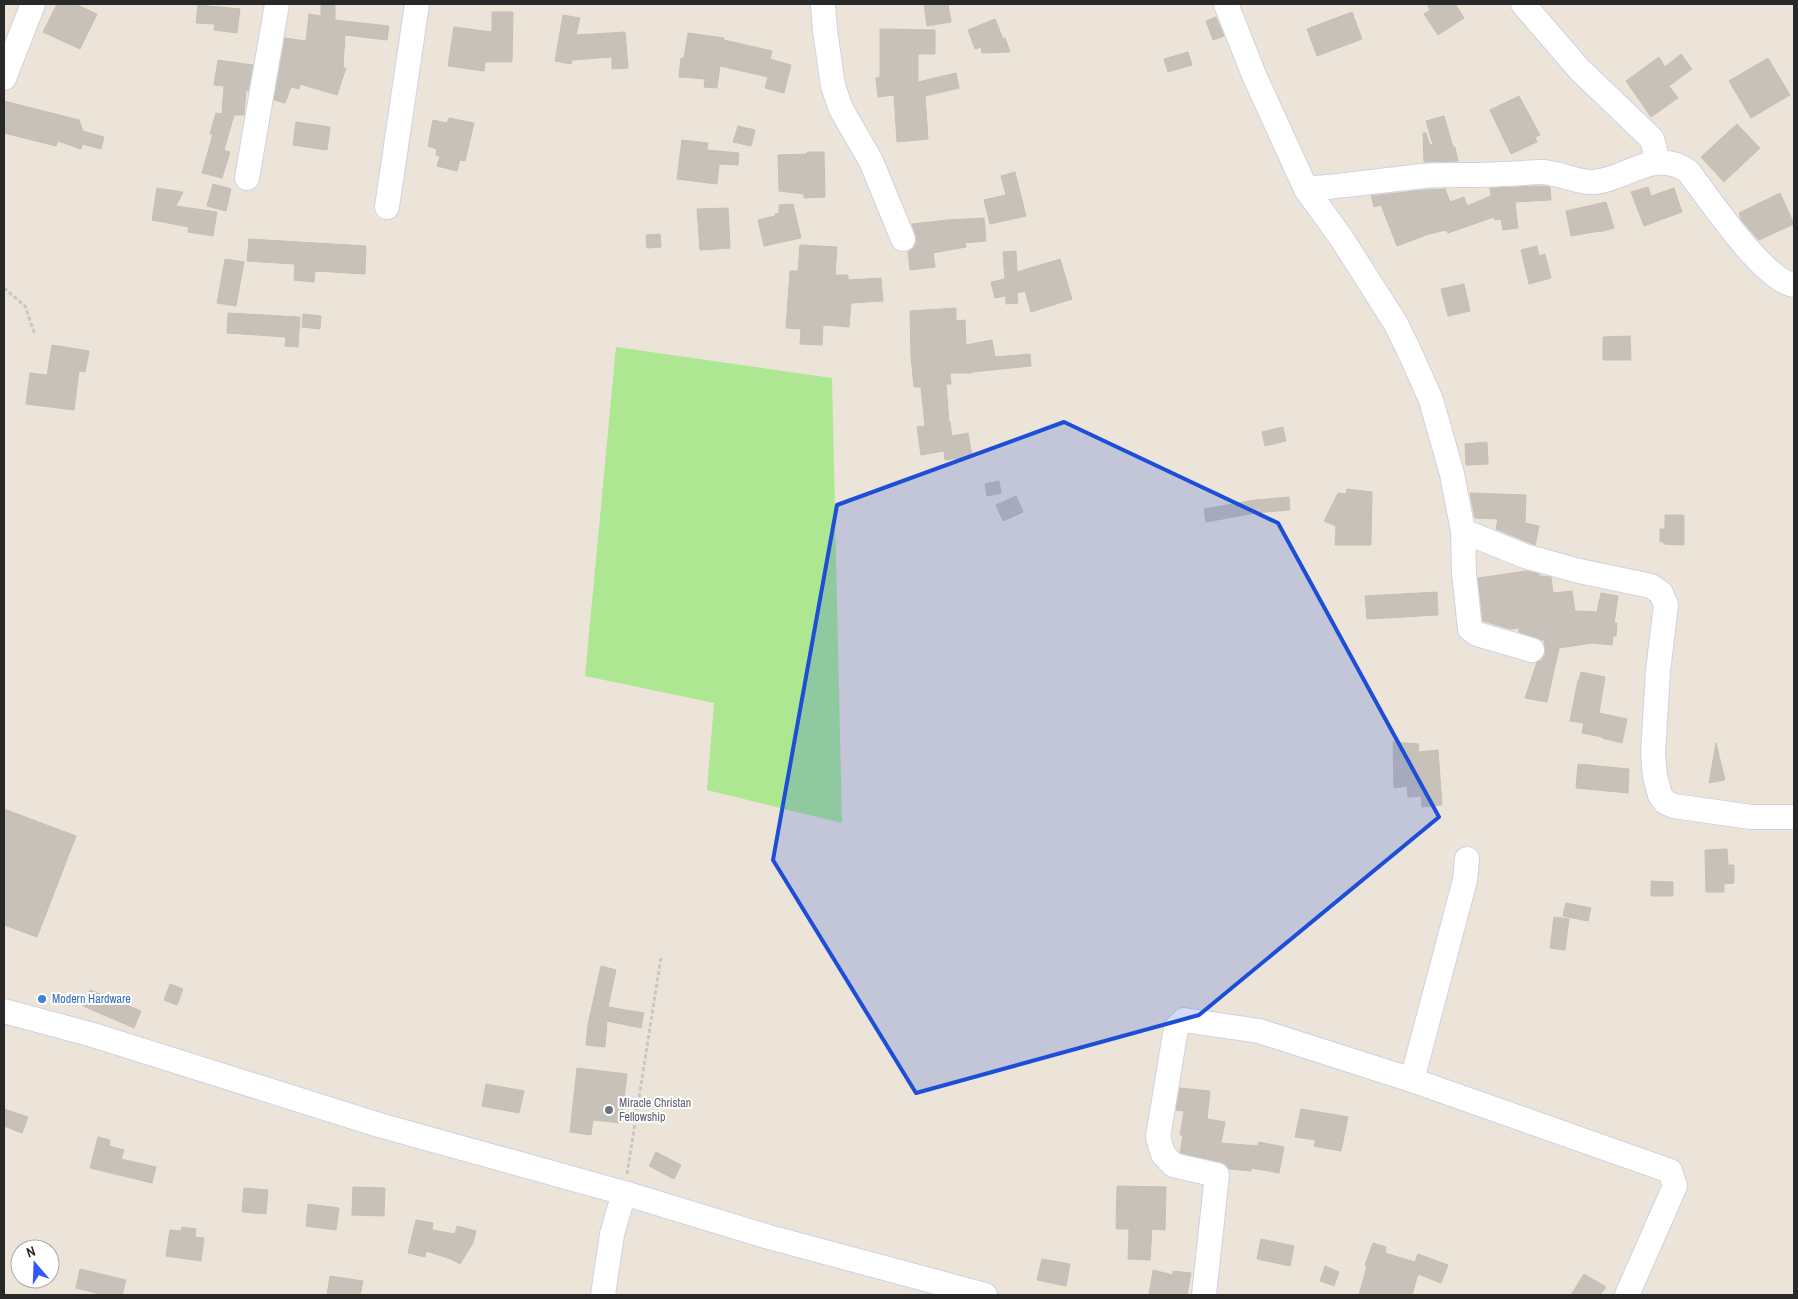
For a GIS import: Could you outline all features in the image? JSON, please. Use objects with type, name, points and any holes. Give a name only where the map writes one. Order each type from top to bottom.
[{"type":"street","points":[[4,78],[33,4]]},
{"type":"street","points":[[248,178],[277,4]]},
{"type":"street","points":[[387,207],[418,4]]},
{"type":"street","points":[[823,4],[824,30],[833,86],[841,109],[871,161],[903,239]]},
{"type":"street","points":[[1226,4],[1254,75],[1306,190],[1342,239],[1396,324],[1431,400],[1452,474],[1463,531],[1464,573],[1470,630],[1477,634],[1532,650]]},
{"type":"street","points":[[1523,4],[1580,70],[1652,139],[1658,162]]},
{"type":"street","points":[[1306,190],[1424,176],[1543,172],[1594,182],[1642,165],[1658,162],[1670,163],[1688,171],[1734,233],[1776,277],[1794,285]]},
{"type":"street","points":[[1463,531],[1525,556],[1580,571],[1651,586],[1661,594],[1666,605],[1658,671],[1653,754],[1655,776],[1660,795],[1665,802],[1674,806],[1751,817],[1794,817]]},
{"type":"street","points":[[1412,1080],[1465,880],[1467,859]]},
{"type":"street","points":[[4,1011],[93,1035],[379,1125],[624,1193],[769,1237],[985,1295]]},
{"type":"street","points":[[1204,1295],[1217,1175],[1173,1165],[1163,1154],[1158,1137],[1176,1028],[1184,1020],[1259,1031],[1412,1080],[1670,1171],[1675,1186],[1627,1295]]},
{"type":"street","points":[[603,1295],[612,1234],[624,1193]]},
{"type":"path","points":[[4,288],[25,306],[35,335]]},
{"type":"path","points":[[624,1193],[661,957]]},
{"type":"highlighted area","points":[[1064,422],[1278,523],[1439,817],[1199,1015],[916,1093],[773,860],[837,505]]},
{"type":"green space","points":[[616,347],[832,378],[842,823],[707,790],[714,703],[585,676]]},
{"type":"building","points":[[57,4],[75,4],[97,14],[80,49],[43,32]]},
{"type":"building","points":[[321,4],[335,4],[335,20],[389,26],[387,40],[345,35],[343,68],[346,68],[337,95],[300,84],[299,89],[291,87],[285,103],[274,100],[285,38],[306,41],[309,14],[321,16]]},
{"type":"building","points":[[924,4],[948,4],[951,22],[927,26]]},
{"type":"building","points":[[1427,4],[1455,4],[1464,18],[1438,35],[1424,14],[1430,10]]},
{"type":"building","points":[[198,5],[240,9],[237,33],[214,30],[215,24],[196,23]]},
{"type":"building","points":[[492,12],[513,12],[512,62],[485,62],[484,71],[448,66],[454,27],[492,32]]},
{"type":"building","points":[[1352,12],[1362,39],[1317,56],[1307,29]]},
{"type":"building","points":[[563,15],[580,18],[576,35],[625,32],[628,68],[612,69],[612,57],[572,60],[571,64],[555,61]]},
{"type":"building","points":[[1216,17],[1224,36],[1213,40],[1206,21]]},
{"type":"building","points":[[995,19],[1010,52],[982,53],[981,47],[975,49],[968,30]]},
{"type":"building","points":[[880,29],[935,30],[935,54],[918,54],[918,82],[956,73],[959,88],[925,96],[928,139],[897,142],[894,95],[878,97],[876,78],[880,77]]},
{"type":"building","points":[[688,33],[724,38],[724,40],[772,51],[770,59],[791,65],[784,93],[765,88],[768,77],[720,66],[717,88],[704,87],[705,79],[679,77],[681,58],[684,58]]},
{"type":"building","points":[[1188,52],[1192,65],[1168,72],[1164,59]]},
{"type":"building","points":[[1681,54],[1692,69],[1669,86],[1678,98],[1651,117],[1626,81],[1659,57],[1665,67]]},
{"type":"building","points":[[1768,58],[1790,95],[1751,118],[1729,81]]},
{"type":"building","points":[[218,60],[253,65],[248,91],[246,90],[244,115],[234,115],[224,150],[230,152],[222,178],[202,173],[213,134],[210,134],[216,113],[222,114],[224,86],[214,85]]},
{"type":"building","points":[[1519,96],[1540,135],[1535,137],[1537,142],[1511,154],[1490,110]]},
{"type":"building","points":[[4,101],[79,120],[83,131],[104,137],[101,149],[82,144],[81,149],[58,141],[56,146],[4,133]]},
{"type":"building","points":[[1444,116],[1458,161],[1424,162],[1423,133],[1426,133],[1430,145],[1433,145],[1426,121]]},
{"type":"building","points":[[449,118],[474,123],[465,161],[460,160],[457,171],[437,166],[440,156],[436,155],[437,149],[428,146],[433,120],[447,123]]},
{"type":"building","points":[[296,122],[330,127],[327,150],[293,145]]},
{"type":"building","points":[[1737,124],[1760,148],[1724,182],[1701,157]]},
{"type":"building","points":[[738,126],[755,130],[751,146],[733,142]]},
{"type":"building","points":[[682,140],[708,143],[707,150],[739,153],[738,165],[719,164],[717,184],[677,179]]},
{"type":"building","points":[[807,152],[824,152],[825,197],[804,198],[804,194],[779,191],[778,155],[807,154]]},
{"type":"building","points":[[1015,172],[1026,216],[990,224],[984,200],[1006,195],[1001,176]]},
{"type":"building","points":[[213,184],[231,189],[226,211],[207,206]]},
{"type":"building","points":[[1550,187],[1551,200],[1515,202],[1518,228],[1503,230],[1501,219],[1495,220],[1494,217],[1448,233],[1446,230],[1429,234],[1397,246],[1381,205],[1374,207],[1371,196],[1445,189],[1450,202],[1464,197],[1467,206],[1491,196],[1490,188]]},
{"type":"building","points":[[1648,187],[1651,196],[1674,188],[1682,212],[1644,226],[1631,192]]},
{"type":"building","points":[[157,188],[183,192],[176,206],[217,212],[213,236],[188,232],[189,227],[152,220]]},
{"type":"building","points":[[1780,193],[1794,224],[1759,240],[1742,221],[1739,213]]},
{"type":"building","points":[[1606,202],[1614,228],[1571,236],[1566,211]]},
{"type":"building","points":[[793,204],[801,238],[764,246],[758,220],[775,216],[775,214],[779,213],[779,205]]},
{"type":"building","points":[[728,208],[730,248],[700,250],[697,209]]},
{"type":"building","points":[[984,218],[986,241],[965,243],[966,247],[933,253],[935,267],[910,270],[908,252],[914,248],[917,240],[912,224]]},
{"type":"building","points":[[660,234],[661,247],[647,248],[646,235]]},
{"type":"building","points":[[249,239],[366,246],[365,274],[315,271],[314,282],[294,280],[295,264],[247,261]]},
{"type":"building","points":[[800,245],[837,247],[835,275],[848,275],[848,280],[881,278],[883,301],[851,303],[849,327],[823,325],[822,345],[800,344],[801,329],[786,328],[790,271],[798,271]]},
{"type":"building","points":[[1537,246],[1539,256],[1545,254],[1551,278],[1529,284],[1521,250]]},
{"type":"building","points":[[1016,251],[1017,272],[1060,259],[1072,299],[1031,312],[1025,291],[1017,293],[1018,303],[1006,304],[1006,296],[995,298],[991,282],[1005,279],[1003,252]]},
{"type":"building","points":[[225,259],[244,262],[236,306],[217,303]]},
{"type":"building","points":[[1464,284],[1470,311],[1448,316],[1441,289]]},
{"type":"building","points":[[956,308],[956,321],[965,320],[966,345],[992,340],[995,357],[1030,354],[1031,366],[972,373],[950,373],[951,384],[946,384],[952,436],[968,433],[972,456],[945,460],[944,451],[921,455],[917,427],[925,426],[921,387],[914,387],[910,311]]},
{"type":"building","points":[[228,313],[300,317],[298,347],[285,346],[286,337],[227,333]]},
{"type":"building","points":[[303,314],[321,316],[320,329],[302,327]]},
{"type":"building","points":[[1630,336],[1631,360],[1603,360],[1603,337]]},
{"type":"building","points":[[52,345],[89,351],[85,372],[79,371],[74,410],[26,404],[30,373],[47,375]]},
{"type":"building","points":[[1283,427],[1286,441],[1265,446],[1262,432]]},
{"type":"building","points":[[1487,442],[1488,464],[1466,465],[1465,444]]},
{"type":"building","points":[[999,481],[1001,493],[987,496],[985,484]]},
{"type":"building","points":[[1347,489],[1372,492],[1371,545],[1335,545],[1336,526],[1324,521],[1338,493],[1346,494]]},
{"type":"building","points":[[1470,493],[1526,495],[1525,523],[1539,526],[1535,545],[1496,529],[1498,519],[1475,518]]},
{"type":"building","points":[[1016,496],[1023,512],[1003,521],[996,505]]},
{"type":"building","points":[[1289,497],[1290,510],[1255,513],[1206,522],[1204,509],[1255,500]]},
{"type":"building","points":[[1665,515],[1684,515],[1684,545],[1660,542],[1660,529],[1665,529]]},
{"type":"building","points":[[1526,571],[1539,574],[1539,576],[1551,577],[1553,593],[1572,591],[1575,611],[1597,612],[1601,593],[1618,596],[1614,623],[1617,623],[1616,636],[1613,636],[1612,645],[1592,643],[1559,648],[1547,702],[1525,698],[1537,662],[1542,660],[1545,654],[1545,640],[1519,632],[1519,628],[1511,629],[1483,621],[1478,578]]},
{"type":"building","points":[[1437,592],[1438,615],[1367,619],[1365,596]]},
{"type":"building","points":[[1581,672],[1605,677],[1599,713],[1627,719],[1622,743],[1582,733],[1584,723],[1570,721]]},
{"type":"building","points":[[1393,742],[1419,744],[1418,752],[1438,750],[1442,805],[1422,807],[1421,796],[1408,797],[1407,786],[1394,788]]},
{"type":"building","points":[[1716,743],[1725,780],[1709,783]]},
{"type":"building","points":[[1578,764],[1629,769],[1628,793],[1576,788]]},
{"type":"building","points":[[4,809],[76,836],[37,937],[4,925]]},
{"type":"building","points":[[1727,849],[1728,865],[1734,865],[1734,883],[1724,884],[1724,892],[1706,892],[1705,850]]},
{"type":"building","points":[[1651,881],[1673,882],[1673,896],[1651,896]]},
{"type":"building","points":[[1566,903],[1591,908],[1588,921],[1563,916]]},
{"type":"building","points":[[1554,917],[1569,919],[1565,950],[1550,948]]},
{"type":"building","points":[[601,966],[616,970],[608,1007],[644,1013],[641,1028],[607,1021],[605,1047],[586,1045],[588,1024]]},
{"type":"building","points":[[170,984],[183,989],[177,1005],[164,1000]]},
{"type":"building","points":[[90,990],[141,1011],[134,1028],[83,1006]]},
{"type":"building","points":[[577,1068],[627,1074],[621,1123],[593,1120],[591,1135],[570,1132]]},
{"type":"building","points":[[486,1084],[524,1091],[519,1113],[482,1106]]},
{"type":"building","points":[[1180,1088],[1210,1091],[1207,1119],[1225,1122],[1221,1143],[1258,1146],[1259,1142],[1284,1147],[1279,1173],[1251,1168],[1251,1171],[1229,1169],[1226,1164],[1220,1162],[1180,1153],[1183,1135],[1180,1135],[1184,1111],[1176,1110]]},
{"type":"building","points":[[4,1109],[28,1117],[22,1133],[4,1126]]},
{"type":"building","points":[[1301,1109],[1348,1117],[1341,1151],[1314,1146],[1316,1140],[1295,1137]]},
{"type":"building","points":[[98,1137],[110,1140],[109,1146],[124,1150],[121,1159],[156,1167],[152,1183],[90,1168]]},
{"type":"building","points":[[656,1152],[681,1165],[674,1179],[649,1166]]},
{"type":"building","points":[[1117,1186],[1166,1187],[1165,1230],[1152,1229],[1150,1260],[1128,1259],[1129,1229],[1116,1229]]},
{"type":"building","points":[[353,1187],[385,1188],[384,1216],[352,1215]]},
{"type":"building","points":[[244,1188],[268,1190],[266,1214],[242,1212]]},
{"type":"building","points":[[308,1204],[339,1208],[336,1230],[306,1226]]},
{"type":"building","points":[[416,1220],[433,1223],[432,1230],[455,1234],[457,1226],[476,1231],[473,1243],[460,1264],[426,1251],[425,1257],[408,1253]]},
{"type":"building","points":[[182,1227],[196,1229],[195,1237],[204,1238],[201,1261],[166,1256],[170,1230],[181,1231]]},
{"type":"building","points":[[1261,1239],[1294,1246],[1290,1266],[1257,1259]]},
{"type":"building","points":[[1373,1243],[1386,1247],[1385,1253],[1415,1262],[1418,1254],[1448,1265],[1441,1283],[1418,1274],[1412,1295],[1359,1295],[1367,1266],[1365,1265]]},
{"type":"building","points":[[1042,1259],[1070,1264],[1066,1286],[1037,1280]]},
{"type":"building","points":[[1325,1266],[1339,1272],[1334,1286],[1320,1281]]},
{"type":"building","points":[[80,1269],[126,1280],[122,1295],[104,1295],[76,1288]]},
{"type":"building","points":[[1153,1270],[1173,1275],[1173,1271],[1191,1273],[1187,1295],[1149,1295]]},
{"type":"building","points":[[1584,1274],[1606,1287],[1600,1295],[1571,1295]]},
{"type":"building","points":[[330,1276],[363,1281],[360,1295],[327,1295]]},
{"type":"place","name":"Modern Hardware","points":[[42,999]]},
{"type":"place","name":"Miracle Christan Fellowship","points":[[609,1110]]}]
